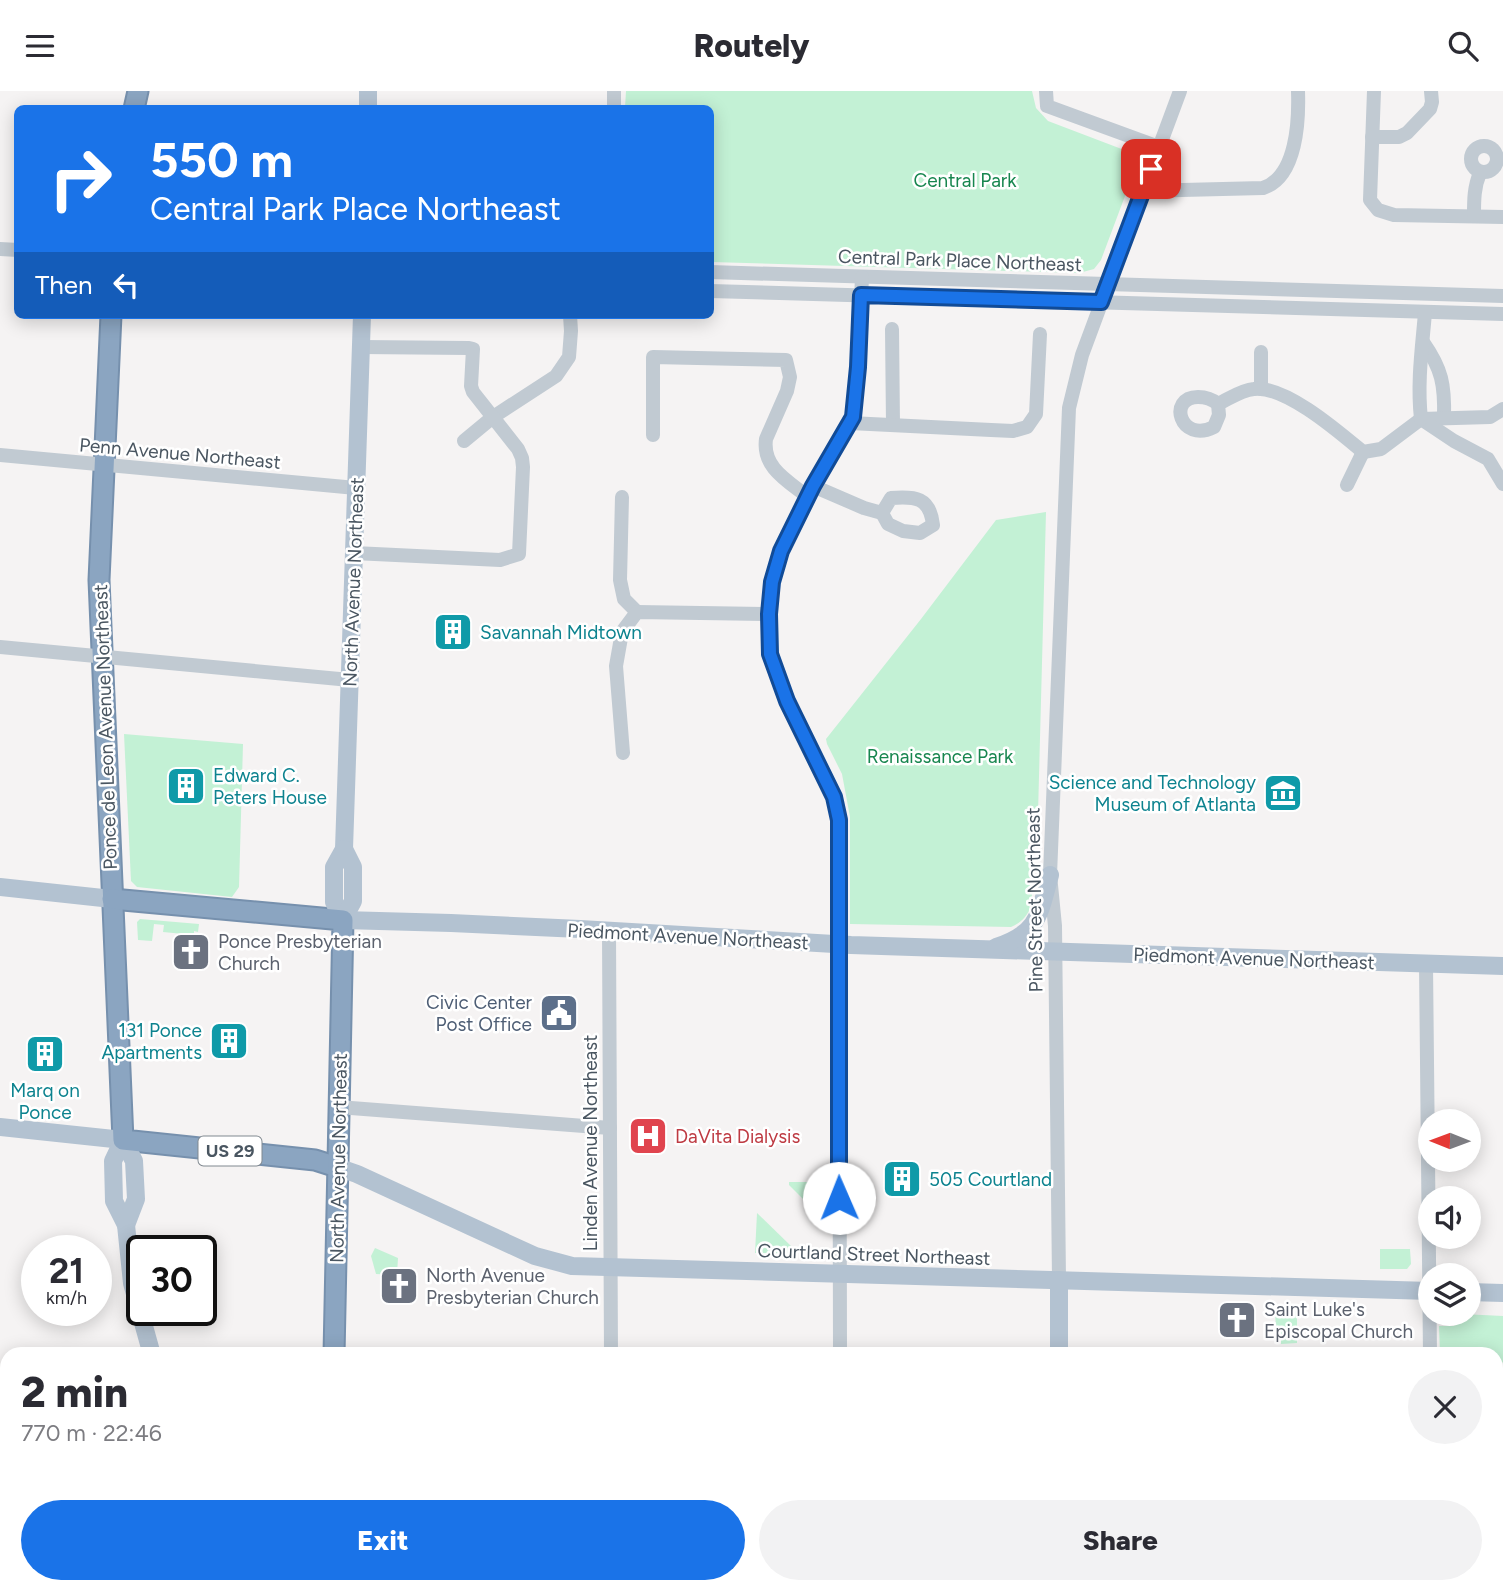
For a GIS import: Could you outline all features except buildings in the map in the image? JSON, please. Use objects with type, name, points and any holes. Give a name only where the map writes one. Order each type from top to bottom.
[{"type":"highway","name":"Ponce de Leon Avenue Northeast","points":[[111,319],[99,580],[122,1140]]},
{"type":"highway","name":"Piedmont Avenue Northeast","points":[[112,899],[343,920]]},
{"type":"highway","name":"North Avenue Northeast","points":[[334,1347],[343,920]]},
{"type":"highway","name":"US 29","points":[[122,1140],[315,1160],[337,1167]]},
{"type":"main road","name":"North Avenue Northeast","points":[[343,920],[334,902],[334,867],[344,849],[362,319]]},
{"type":"main road","points":[[986,950],[1017,939],[1032,927],[1039,915],[1050,875]]},
{"type":"main road","name":"Piedmont Avenue Northeast","points":[[0,887],[112,899]]},
{"type":"main road","name":"Piedmont Avenue Northeast","points":[[343,920],[451,923],[838,945],[1503,966]]},
{"type":"main road","points":[[0,1127],[122,1140]]},
{"type":"main road","name":"Ponce de Leon Avenue Northeast","points":[[122,1140],[134,1161],[136,1199],[126,1225],[132,1283],[150,1347]]},
{"type":"main road","name":"Courtland Street Northeast","points":[[337,1167],[358,1174],[535,1256],[572,1266],[1418,1291]]},
{"type":"main road","name":"Pine Street Northeast","points":[[1059,1280],[1059,1347]]},
{"type":"main road","points":[[1481,1292],[1503,1293]]},
{"type":"street","points":[[1046,91],[1046,106],[1159,147]]},
{"type":"street","name":"Pine Street Northeast","points":[[1059,1280],[1056,953],[1050,875],[1069,408],[1082,355],[1180,91]]},
{"type":"street","points":[[1142,191],[1264,188],[1272,185],[1283,173],[1290,156],[1297,130],[1298,91]]},
{"type":"street","points":[[1374,91],[1370,200],[1378,210],[1394,215],[1503,217]]},
{"type":"street","points":[[1372,137],[1399,137],[1407,133],[1430,109],[1431,91]]},
{"type":"street","points":[[1474,215],[1476,182],[1480,173]]},
{"type":"street","name":"Central Park Place Northeast","points":[[714,272],[1503,296]]},
{"type":"street","points":[[840,1347],[839,820],[836,801],[787,701],[774,666],[770,654],[769,614],[772,582],[781,551],[853,417],[862,277]]},
{"type":"street","name":"Central Park Place Northeast","points":[[714,291],[1503,314]]},
{"type":"street","points":[[1421,419],[1425,313]]},
{"type":"street","points":[[464,441],[556,376],[564,367],[571,349],[570,319]]},
{"type":"street","points":[[891,329],[893,425]]},
{"type":"street","points":[[850,423],[1013,431],[1027,427],[1036,414],[1040,334]]},
{"type":"street","points":[[354,553],[500,560],[519,554],[523,467],[518,449],[473,392],[473,349],[360,347]]},
{"type":"street","points":[[1422,347],[1432,355],[1442,379],[1444,418]]},
{"type":"street","points":[[1261,352],[1261,389]]},
{"type":"street","points":[[653,435],[653,357],[786,360],[790,377],[787,391],[766,439],[765,447],[771,466],[782,477],[811,491],[881,513]]},
{"type":"street","points":[[1423,386],[1443,387]]},
{"type":"street","points":[[1218,404],[1254,389],[1280,393],[1320,417],[1363,452],[1381,449],[1421,419],[1490,417],[1503,409]]},
{"type":"street","points":[[1421,419],[1488,459],[1503,484]]},
{"type":"street","points":[[1347,485],[1363,452]]},
{"type":"street","name":"Penn Avenue Northeast","points":[[0,454],[356,488]]},
{"type":"street","points":[[622,498],[620,580],[624,599],[637,612],[769,614]]},
{"type":"street","points":[[623,753],[616,666],[622,632],[637,612]]},
{"type":"street","points":[[0,647],[350,680]]},
{"type":"street","name":"Linden Avenue Northeast","points":[[609,931],[611,1347]]},
{"type":"street","points":[[1426,964],[1430,1263]]},
{"type":"street","points":[[338,1107],[610,1128]]},
{"type":"street","points":[[1430,1326],[1430,1347]]},
{"type":"green space","name":"Central Park","points":[[626,91],[1032,91],[1036,108],[1048,121],[1140,156],[1101,260],[1094,269],[1079,273],[714,262],[714,105],[625,105]]},
{"type":"green space","name":"Renaissance Park","points":[[1046,512],[1038,814],[1031,907],[1018,924],[1011,927],[850,924],[850,817],[842,774],[826,739],[996,520]]},
{"type":"green space","points":[[124,734],[243,744],[239,887],[232,897],[137,887],[131,881]]},
{"type":"green space","points":[[140,919],[199,924],[198,932],[194,931],[194,935],[163,932],[164,925],[154,924],[152,941],[138,940],[137,922]]},
{"type":"green space","points":[[789,1182],[826,1182],[826,1207],[815,1211]]},
{"type":"green space","points":[[757,1213],[791,1246],[791,1253],[755,1253]]},
{"type":"green space","points":[[375,1248],[398,1258],[397,1275],[376,1274],[371,1256]]},
{"type":"green space","points":[[1380,1249],[1410,1249],[1411,1264],[1407,1269],[1380,1269]]},
{"type":"green space","points":[[1297,1311],[1297,1343],[1281,1344],[1281,1329],[1276,1328],[1275,1312]]},
{"type":"green space","points":[[1481,1315],[1503,1316],[1503,1347],[1440,1347],[1439,1326],[1481,1326]]},
{"type":"place","name":"Savannah Midtown","points":[[453,632]]},
{"type":"place","name":"Edward C. Peters House","points":[[186,786]]},
{"type":"place","name":"Science and Technology Museum of Atlanta","points":[[1283,793]]},
{"type":"place","name":"Ponce Presbyterian Church","points":[[191,952]]},
{"type":"place","name":"Civic Center Post Office","points":[[559,1013]]},
{"type":"place","name":"131 Ponce Apartments","points":[[229,1041]]},
{"type":"place","name":"Marq on Ponce","points":[[45,1054]]},
{"type":"place","name":"DaVita Dialysis","points":[[648,1136]]},
{"type":"place","name":"505 Courtland","points":[[902,1179]]},
{"type":"place","name":"North Avenue Presbyterian Church","points":[[399,1286]]},
{"type":"place","name":"Saint Luke's Episcopal Church","points":[[1237,1320]]},
{"type":"route","points":[[839,1198],[839,820],[836,801],[787,701],[770,654],[769,614],[772,582],[781,551],[813,486],[853,417],[861,295],[1101,302],[1151,169]]}]
